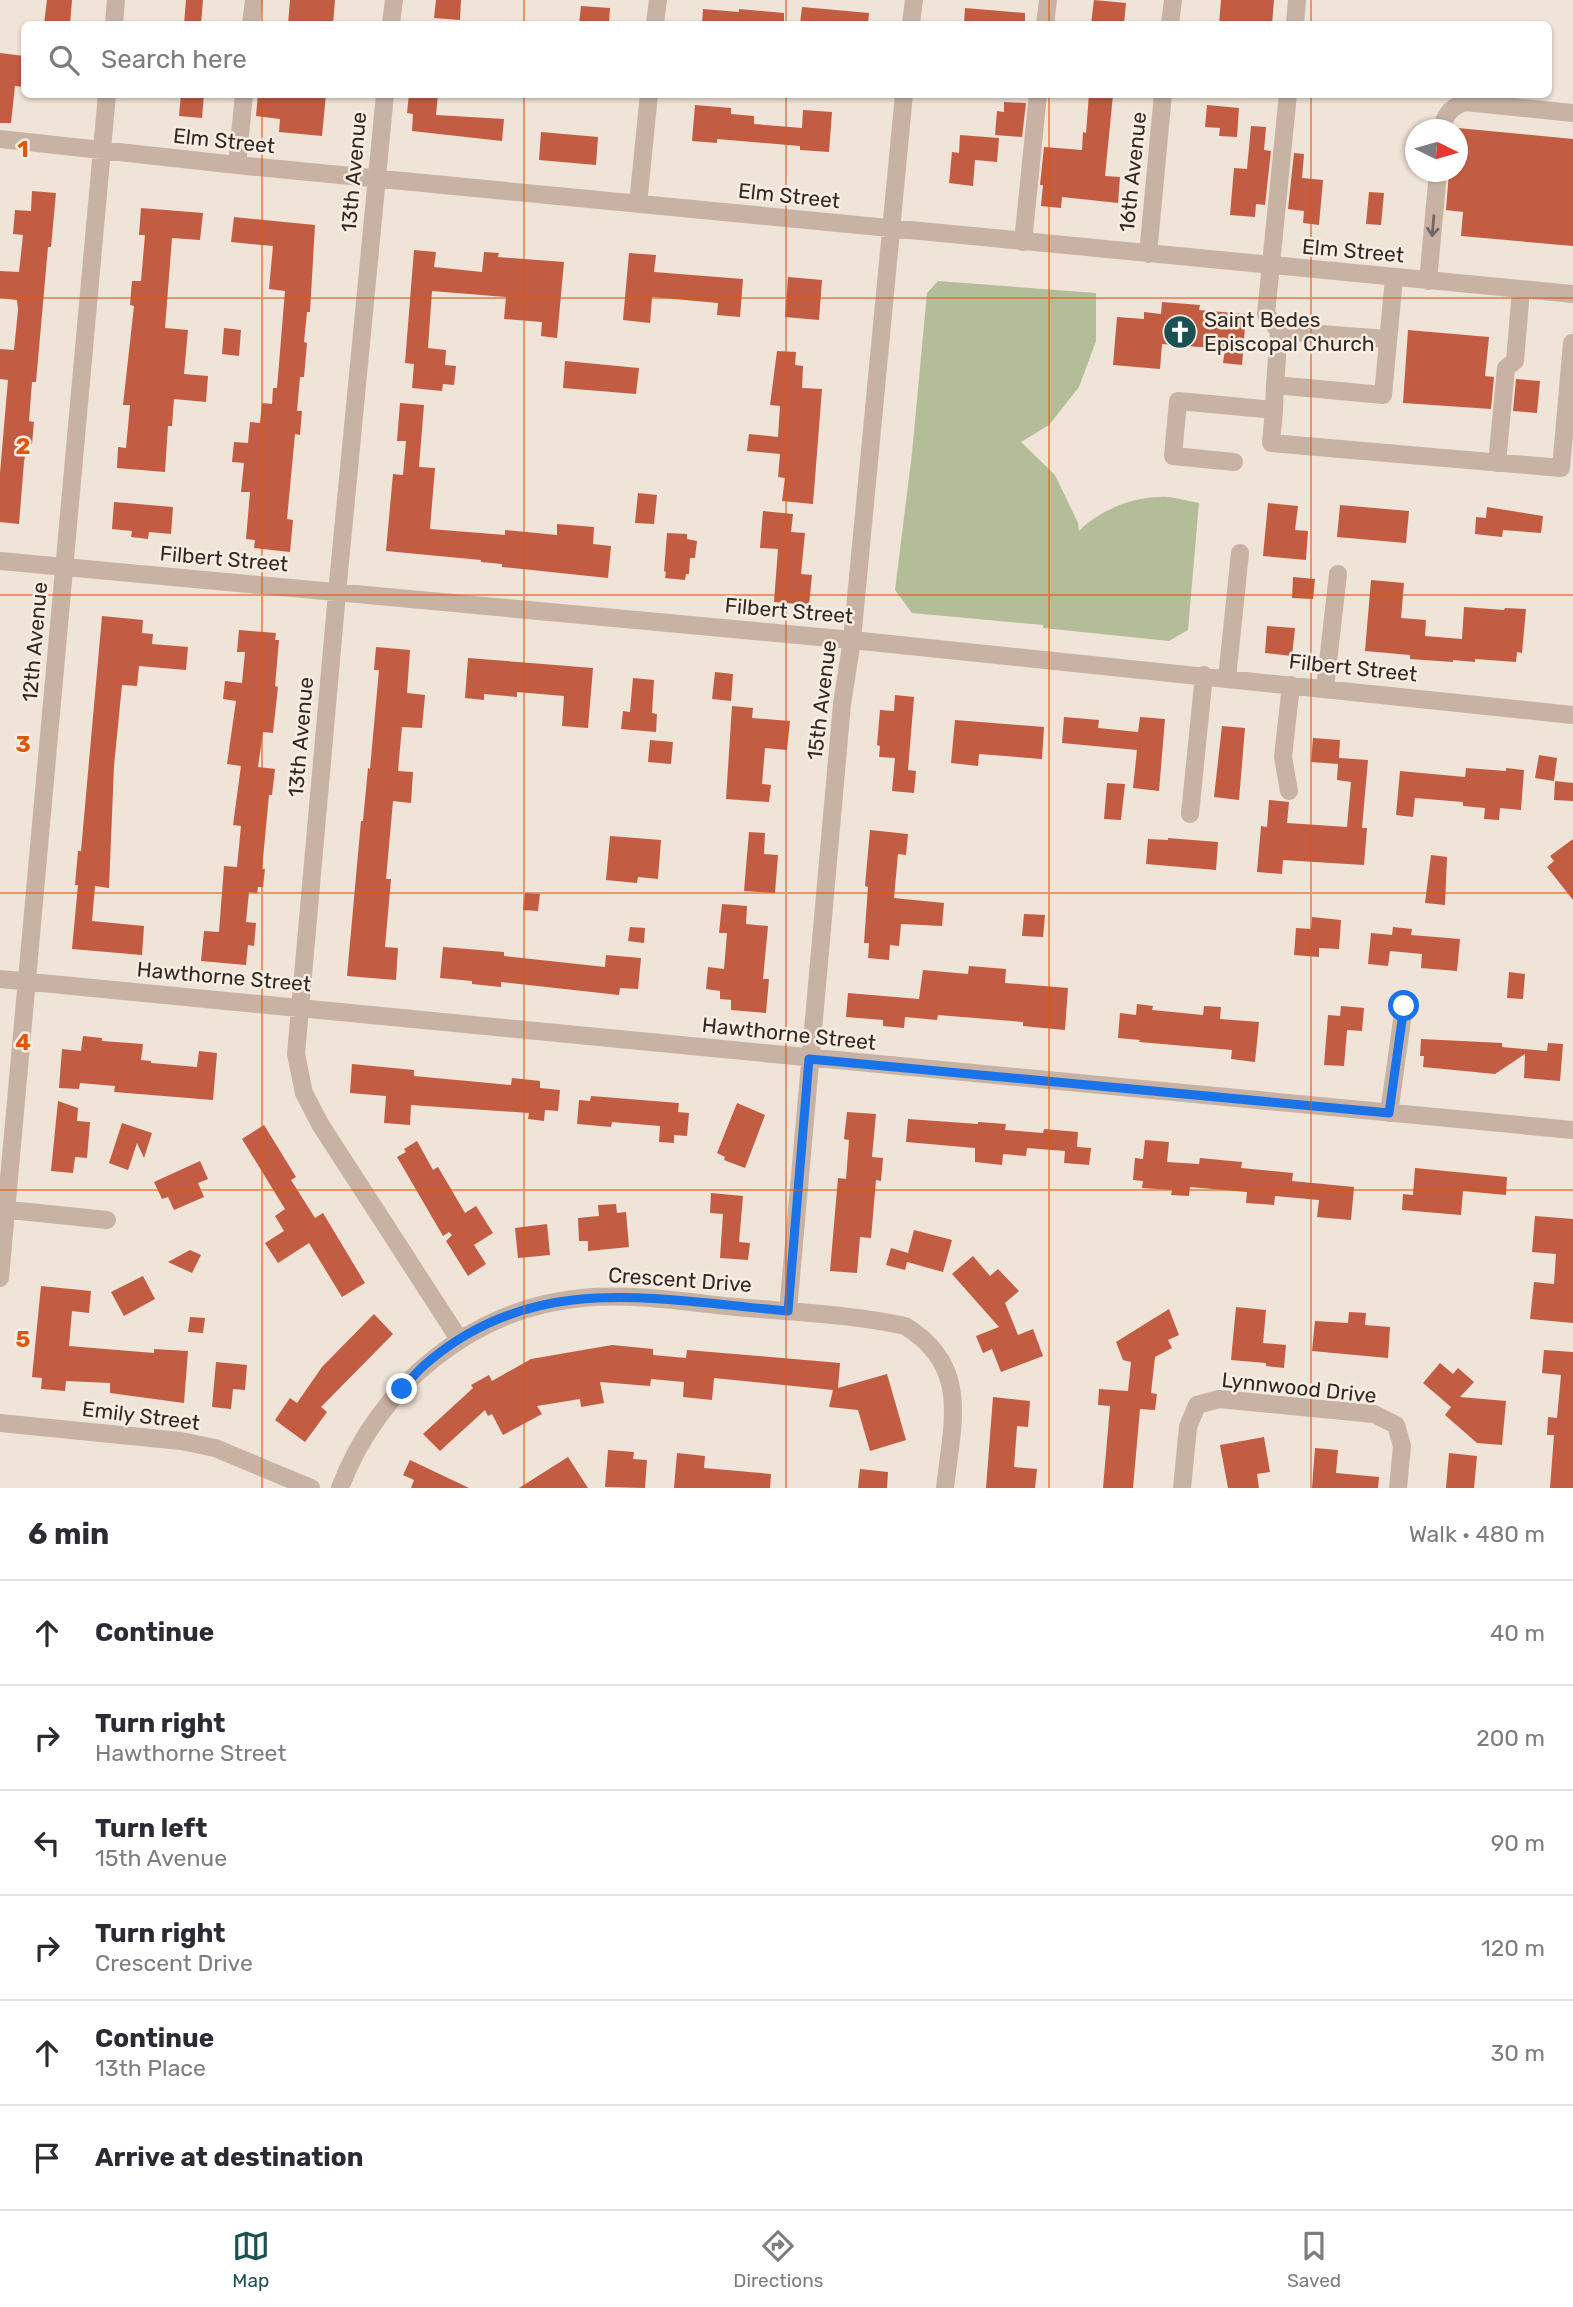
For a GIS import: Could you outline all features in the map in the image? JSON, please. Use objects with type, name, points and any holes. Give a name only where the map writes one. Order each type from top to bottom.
[{"type":"street","points":[[114,21],[116,0]]},
{"type":"street","points":[[251,21],[254,0]]},
{"type":"street","points":[[391,21],[394,0]]},
{"type":"street","points":[[656,21],[658,0]]},
{"type":"street","points":[[911,21],[914,0]]},
{"type":"street","points":[[1045,21],[1048,0]]},
{"type":"street","points":[[1170,21],[1173,0]]},
{"type":"street","points":[[1295,21],[1297,0]]},
{"type":"street","name":"12th Avenue","points":[[0,1278],[3,1210],[27,982],[107,98]]},
{"type":"street","points":[[237,165],[244,98]]},
{"type":"street","name":"13th Avenue","points":[[385,98],[296,1054],[304,1093],[320,1124],[460,1339]]},
{"type":"street","points":[[638,204],[649,98]]},
{"type":"street","name":"15th Avenue","points":[[788,1311],[842,704],[852,640],[904,98]]},
{"type":"street","points":[[1023,242],[1038,98]]},
{"type":"street","name":"16th Avenue","points":[[1148,254],[1163,98]]},
{"type":"street","points":[[1288,98],[1266,314],[1279,331],[1271,443],[1561,468],[1572,343]]},
{"type":"street","points":[[1445,119],[1450,110],[1465,102],[1573,113]]},
{"type":"street","name":"Elm Street","points":[[0,139],[101,152],[1573,294]]},
{"type":"street","points":[[1428,281],[1437,182]]},
{"type":"street","points":[[1275,385],[1383,395],[1394,278]]},
{"type":"street","points":[[1497,463],[1506,368],[1515,361],[1521,290]]},
{"type":"street","points":[[1279,331],[1388,339]]},
{"type":"street","points":[[1234,461],[1173,456],[1178,401],[1273,410]]},
{"type":"street","points":[[1227,678],[1240,553]]},
{"type":"street","name":"Filbert Street","points":[[0,561],[852,640],[1573,715]]},
{"type":"street","points":[[1325,688],[1338,574]]},
{"type":"street","points":[[1189,814],[1204,676]]},
{"type":"street","points":[[1289,791],[1283,757],[1291,684]]},
{"type":"street","name":"Hawthorne Street","points":[[0,979],[299,1006],[809,1059],[1573,1130]]},
{"type":"street","points":[[1389,1113],[1404,1006]]},
{"type":"street","points":[[3,1210],[107,1220]]},
{"type":"street","name":"Crescent Drive","points":[[340,1488],[377,1417],[427,1363],[460,1339],[502,1317],[556,1301],[583,1297],[631,1297],[788,1311],[905,1326],[918,1333],[937,1352],[946,1368],[952,1388],[953,1410],[945,1488]]},
{"type":"street","name":"Lynnwood Drive","points":[[1182,1488],[1188,1427],[1197,1405],[1219,1399],[1374,1414],[1396,1425],[1402,1446],[1398,1488]]},
{"type":"street","name":"Emily Street","points":[[0,1423],[181,1441],[215,1448],[311,1488]]},
{"type":"green space","points":[[938,281],[1096,293],[1096,341],[1079,387],[1049,425],[1021,442],[1055,475],[1078,523],[1079,531],[1096,517],[1127,502],[1165,497],[1199,503],[1188,630],[1169,641],[1043,628],[1043,625],[912,613],[895,590],[912,453],[927,293]]},
{"type":"building","points":[[47,0],[72,0],[70,21],[44,21]]},
{"type":"building","points":[[186,0],[203,0],[201,21],[184,21]]},
{"type":"building","points":[[290,0],[335,0],[333,21],[288,21]]},
{"type":"building","points":[[436,0],[461,0],[460,20],[434,18]]},
{"type":"building","points":[[1094,0],[1126,3],[1124,21],[1091,21]]},
{"type":"building","points":[[1221,0],[1274,0],[1272,21],[1219,21]]},
{"type":"building","points":[[581,6],[610,8],[609,21],[579,21]]},
{"type":"building","points":[[802,7],[869,13],[868,21],[800,21]]},
{"type":"building","points":[[965,8],[1025,13],[1025,21],[964,21]]},
{"type":"building","points":[[703,9],[784,13],[784,21],[702,21]]},
{"type":"building","points":[[0,53],[21,56],[21,87],[15,86],[11,123],[0,123]]},
{"type":"building","points":[[181,98],[204,98],[202,118],[179,116]]},
{"type":"building","points":[[258,98],[326,98],[322,136],[279,132],[280,119],[256,116]]},
{"type":"building","points":[[409,98],[438,98],[436,115],[504,119],[502,141],[412,131],[413,114],[407,113]]},
{"type":"building","points":[[1089,98],[1113,98],[1105,176],[1120,177],[1118,203],[1062,197],[1061,208],[1041,206],[1044,147],[1082,150],[1083,132],[1086,133]]},
{"type":"building","points":[[1004,102],[1026,103],[1022,137],[995,135],[997,111],[1004,112]]},
{"type":"building","points":[[695,105],[731,108],[731,114],[754,116],[754,124],[802,128],[803,110],[832,112],[829,152],[800,150],[800,146],[717,139],[717,143],[692,141]]},
{"type":"building","points":[[1207,105],[1239,108],[1237,137],[1219,136],[1220,128],[1205,127]]},
{"type":"building","points":[[1251,126],[1266,127],[1264,150],[1271,151],[1265,205],[1256,204],[1255,217],[1230,215],[1234,168],[1247,169]]},
{"type":"building","points":[[1468,129],[1573,139],[1573,246],[1461,236],[1463,212],[1446,210],[1448,182],[1468,182]]},
{"type":"building","points":[[541,132],[598,137],[596,165],[539,160]]},
{"type":"building","points":[[960,135],[999,138],[997,162],[975,160],[973,186],[949,183],[952,152],[959,153]]},
{"type":"building","points":[[1294,153],[1304,154],[1302,178],[1323,180],[1319,225],[1303,223],[1304,211],[1288,209]]},
{"type":"building","points":[[32,191],[56,193],[51,247],[48,247],[36,382],[32,382],[29,421],[34,422],[32,444],[27,444],[24,462],[19,524],[0,522],[0,473],[8,380],[0,379],[0,349],[14,350],[18,310],[17,300],[0,298],[0,271],[19,272],[23,235],[13,234],[15,210],[31,211]]},
{"type":"building","points":[[1369,192],[1384,193],[1381,225],[1366,224]]},
{"type":"building","points":[[141,208],[203,213],[200,240],[172,238],[165,328],[188,330],[184,374],[208,376],[206,402],[174,399],[172,426],[168,426],[165,472],[117,468],[118,447],[126,448],[130,405],[123,405],[134,306],[130,305],[132,281],[141,281],[145,235],[139,235]]},
{"type":"building","points":[[234,217],[315,225],[310,312],[307,312],[304,342],[307,343],[304,377],[300,377],[297,411],[302,411],[300,435],[295,434],[287,519],[293,520],[290,552],[254,548],[255,540],[246,539],[250,492],[241,492],[244,463],[232,462],[234,442],[248,443],[250,422],[260,423],[262,403],[272,404],[273,388],[277,388],[285,291],[269,289],[273,246],[231,242]]},
{"type":"building","points":[[414,250],[436,252],[434,267],[482,272],[484,252],[499,253],[498,257],[564,262],[557,338],[541,336],[542,322],[504,319],[506,297],[432,291],[428,348],[446,350],[445,365],[456,366],[454,385],[443,384],[442,391],[412,388],[414,364],[405,363]]},
{"type":"building","points":[[629,253],[656,255],[654,272],[743,279],[740,317],[717,315],[718,303],[652,297],[650,323],[623,320]]},
{"type":"building","points":[[788,277],[822,280],[819,320],[785,317]]},
{"type":"building","name":"Saint Bedes Episcopal Church","points":[[1162,302],[1200,305],[1199,310],[1246,314],[1242,365],[1223,363],[1225,349],[1162,344],[1160,369],[1113,365],[1117,317],[1144,319],[1144,312],[1161,314]]},
{"type":"building","points":[[224,328],[241,330],[239,356],[222,354]]},
{"type":"building","points":[[1408,330],[1489,337],[1485,376],[1494,377],[1491,409],[1403,403]]},
{"type":"building","points":[[777,351],[796,352],[795,365],[803,366],[802,388],[822,389],[813,504],[782,501],[785,478],[778,477],[780,454],[747,451],[749,434],[778,437],[780,406],[770,405]]},
{"type":"building","points":[[565,361],[639,368],[636,394],[563,388]]},
{"type":"building","points":[[1516,379],[1540,381],[1537,413],[1513,411]]},
{"type":"building","points":[[400,403],[424,405],[419,467],[435,468],[430,529],[505,535],[505,530],[557,535],[557,524],[594,527],[593,544],[611,546],[608,578],[502,567],[502,564],[481,560],[386,551],[393,474],[403,475],[406,441],[397,441]]},
{"type":"building","points":[[638,493],[657,495],[654,524],[635,523]]},
{"type":"building","points":[[114,502],[173,507],[171,534],[149,532],[148,539],[131,537],[132,531],[112,529]]},
{"type":"building","points":[[1268,503],[1298,506],[1295,530],[1308,531],[1306,560],[1263,556]]},
{"type":"building","points":[[1340,505],[1409,511],[1406,543],[1337,537]]},
{"type":"building","points":[[1487,507],[1543,516],[1541,533],[1503,530],[1502,537],[1475,534],[1476,517],[1486,518]]},
{"type":"building","points":[[763,511],[793,514],[791,532],[805,533],[801,574],[812,575],[809,605],[774,602],[778,549],[760,548]]},
{"type":"building","points":[[667,533],[687,534],[687,539],[697,541],[695,558],[690,558],[689,574],[686,574],[685,580],[665,578]]},
{"type":"building","points":[[1293,577],[1315,579],[1313,599],[1292,598]]},
{"type":"building","points":[[1371,580],[1404,583],[1401,618],[1426,620],[1425,636],[1462,639],[1464,607],[1526,609],[1522,653],[1517,652],[1516,662],[1475,659],[1475,662],[1453,662],[1410,659],[1410,655],[1365,651]]},
{"type":"building","points":[[102,616],[143,620],[142,633],[153,634],[152,644],[188,647],[186,670],[139,666],[137,686],[122,685],[114,766],[109,888],[95,886],[92,921],[144,926],[142,955],[72,949],[78,851],[81,851]]},
{"type":"building","points":[[1267,626],[1295,628],[1292,656],[1265,653]]},
{"type":"building","points":[[239,630],[276,633],[275,640],[279,640],[273,733],[263,732],[258,767],[275,769],[272,795],[269,795],[262,869],[265,869],[263,887],[258,887],[257,893],[249,892],[246,922],[256,923],[254,946],[248,945],[246,965],[201,961],[204,931],[219,932],[224,866],[237,867],[241,826],[233,825],[241,766],[227,764],[236,701],[223,699],[225,681],[242,683],[245,652],[237,652]]},
{"type":"building","points":[[376,647],[410,650],[407,693],[425,695],[422,728],[402,727],[398,771],[413,772],[411,803],[393,801],[386,879],[391,879],[385,947],[398,948],[396,980],[347,976],[361,821],[368,768],[370,769],[379,670],[374,670]]},
{"type":"building","points":[[468,658],[593,668],[588,728],[562,726],[564,696],[517,692],[517,697],[484,694],[484,700],[465,698]]},
{"type":"building","points":[[715,672],[733,674],[731,701],[712,699]]},
{"type":"building","points":[[633,678],[654,680],[652,713],[657,714],[656,732],[621,729],[623,711],[630,712]]},
{"type":"building","points":[[895,695],[914,697],[908,770],[916,771],[914,793],[892,791],[895,758],[879,757],[880,746],[877,745],[880,710],[894,711]]},
{"type":"building","points":[[732,706],[753,708],[752,718],[790,721],[787,750],[765,748],[762,784],[771,785],[769,802],[726,799]]},
{"type":"building","points":[[1064,717],[1099,720],[1098,728],[1138,732],[1140,717],[1165,719],[1159,791],[1133,788],[1137,750],[1062,743]]},
{"type":"building","points":[[955,720],[1044,727],[1042,759],[979,754],[978,766],[951,763]]},
{"type":"building","points":[[1222,726],[1245,728],[1239,800],[1214,797]]},
{"type":"building","points":[[1313,738],[1340,740],[1339,758],[1368,760],[1362,828],[1367,828],[1364,865],[1283,860],[1282,874],[1257,872],[1261,826],[1267,827],[1269,800],[1289,802],[1287,823],[1347,827],[1351,782],[1337,780],[1338,764],[1311,762]]},
{"type":"building","points":[[650,740],[673,742],[671,764],[648,762]]},
{"type":"building","points":[[1539,755],[1557,758],[1554,781],[1535,778]]},
{"type":"building","points":[[1466,768],[1524,770],[1521,810],[1500,808],[1499,820],[1484,819],[1485,808],[1463,806],[1463,802],[1415,798],[1413,817],[1396,815],[1400,771],[1465,777]]},
{"type":"building","points":[[1555,781],[1573,783],[1573,801],[1554,800]]},
{"type":"building","points":[[1107,783],[1125,784],[1121,820],[1104,819]]},
{"type":"building","points":[[870,830],[908,834],[906,855],[898,854],[894,898],[944,903],[942,926],[901,924],[899,946],[890,945],[889,960],[868,958],[869,943],[864,943]]},
{"type":"building","points":[[749,832],[765,833],[764,854],[778,855],[775,893],[744,891]]},
{"type":"building","points":[[610,836],[661,840],[658,879],[638,877],[637,883],[606,880]]},
{"type":"building","points":[[1148,839],[1218,842],[1216,870],[1146,864]]},
{"type":"building","points":[[1573,839],[1573,900],[1547,867],[1554,861],[1550,856]]},
{"type":"building","points":[[1431,855],[1447,857],[1445,905],[1425,903]]},
{"type":"building","points":[[525,893],[540,894],[538,911],[523,910]]},
{"type":"building","points":[[722,904],[747,906],[746,924],[768,926],[763,979],[769,979],[766,1013],[731,1010],[731,1000],[720,999],[720,991],[706,989],[708,967],[724,969],[727,933],[719,933]]},
{"type":"building","points":[[1024,914],[1045,915],[1043,937],[1022,936]]},
{"type":"building","points":[[1312,917],[1341,920],[1339,949],[1319,948],[1319,957],[1294,955],[1296,928],[1311,929]]},
{"type":"building","points":[[630,927],[645,928],[644,943],[628,941]]},
{"type":"building","points":[[1393,927],[1412,929],[1411,935],[1460,939],[1457,971],[1421,968],[1422,954],[1390,951],[1388,966],[1368,964],[1371,933],[1392,935]]},
{"type":"building","points":[[443,947],[504,952],[504,956],[605,967],[606,955],[641,958],[638,989],[620,988],[619,995],[501,982],[501,987],[440,978]]},
{"type":"building","points":[[969,966],[1006,969],[1005,983],[1068,988],[1065,1030],[1023,1026],[1023,1022],[938,1015],[937,1020],[905,1017],[904,1028],[883,1026],[883,1020],[846,1017],[848,993],[919,999],[923,970],[968,974]]},
{"type":"building","points":[[1509,972],[1525,974],[1523,999],[1507,998]]},
{"type":"building","points":[[1137,1004],[1153,1006],[1152,1010],[1203,1015],[1204,1006],[1221,1007],[1220,1019],[1259,1022],[1255,1062],[1231,1059],[1232,1050],[1118,1038],[1120,1013],[1136,1015]]},
{"type":"building","points":[[1341,1006],[1364,1008],[1362,1031],[1347,1030],[1344,1066],[1324,1065],[1328,1015],[1340,1016]]},
{"type":"building","points":[[83,1036],[102,1038],[102,1041],[143,1044],[141,1060],[151,1063],[197,1067],[199,1051],[217,1053],[213,1100],[114,1092],[115,1086],[80,1083],[79,1089],[59,1088],[62,1049],[81,1051]]},
{"type":"building","points":[[1421,1039],[1502,1043],[1502,1047],[1547,1051],[1548,1043],[1563,1044],[1560,1081],[1524,1078],[1525,1054],[1495,1074],[1423,1067],[1424,1056],[1420,1056]]},
{"type":"building","points":[[352,1064],[414,1070],[414,1076],[511,1085],[512,1078],[540,1081],[540,1088],[560,1090],[558,1111],[545,1110],[544,1121],[528,1119],[529,1113],[411,1105],[410,1125],[384,1123],[386,1096],[350,1093]]},
{"type":"building","points":[[591,1096],[679,1103],[678,1112],[689,1113],[687,1136],[674,1135],[674,1143],[659,1142],[660,1126],[612,1122],[611,1127],[577,1124],[579,1100],[590,1101]]},
{"type":"building","points":[[58,1101],[78,1108],[77,1121],[90,1122],[87,1158],[75,1157],[73,1173],[51,1171]]},
{"type":"building","points":[[737,1103],[765,1115],[745,1168],[724,1160],[725,1157],[717,1153]]},
{"type":"building","points":[[847,1112],[876,1114],[872,1157],[883,1158],[881,1181],[876,1180],[871,1238],[860,1237],[857,1273],[830,1271],[838,1178],[846,1179],[849,1140],[844,1139]]},
{"type":"building","points":[[908,1119],[1006,1124],[1005,1130],[1043,1133],[1044,1129],[1078,1132],[1077,1147],[1091,1148],[1089,1165],[1064,1163],[1065,1151],[1027,1148],[1026,1156],[1003,1154],[1002,1165],[975,1162],[975,1148],[906,1142]]},
{"type":"building","points":[[122,1123],[152,1133],[144,1158],[137,1143],[128,1170],[109,1163]]},
{"type":"building","points":[[264,1125],[296,1177],[291,1180],[315,1218],[323,1213],[365,1283],[342,1297],[309,1243],[278,1263],[265,1243],[284,1231],[275,1216],[285,1209],[242,1139]]},
{"type":"building","points":[[1145,1140],[1169,1142],[1167,1162],[1199,1164],[1200,1158],[1242,1162],[1241,1168],[1293,1173],[1292,1181],[1354,1187],[1351,1220],[1317,1217],[1319,1200],[1275,1196],[1274,1205],[1246,1203],[1247,1192],[1190,1187],[1189,1196],[1171,1195],[1172,1190],[1142,1188],[1143,1181],[1133,1180],[1135,1158],[1143,1159]]},
{"type":"building","points":[[417,1141],[433,1170],[438,1167],[465,1213],[476,1206],[493,1233],[474,1245],[486,1264],[468,1276],[446,1241],[452,1235],[449,1232],[443,1236],[397,1157]]},
{"type":"building","points":[[200,1161],[208,1179],[198,1183],[204,1197],[174,1210],[168,1197],[162,1199],[154,1182]]},
{"type":"building","points":[[1415,1168],[1507,1177],[1506,1195],[1463,1191],[1461,1215],[1402,1210],[1403,1194],[1413,1195]]},
{"type":"building","points":[[711,1193],[743,1196],[739,1242],[750,1243],[748,1260],[720,1258],[723,1214],[710,1213]]},
{"type":"building","points":[[616,1204],[617,1213],[626,1212],[629,1247],[588,1251],[588,1241],[579,1241],[578,1218],[599,1216],[598,1205]]},
{"type":"building","points":[[1535,1216],[1573,1219],[1573,1323],[1530,1319],[1534,1282],[1554,1284],[1556,1254],[1532,1252]]},
{"type":"building","points":[[547,1224],[550,1255],[518,1258],[515,1228]]},
{"type":"building","points":[[914,1230],[952,1240],[943,1272],[907,1262],[905,1270],[886,1265],[891,1248],[908,1253]]},
{"type":"building","points":[[190,1250],[201,1255],[192,1273],[168,1262]]},
{"type":"building","points":[[973,1256],[990,1276],[998,1269],[1019,1291],[1005,1303],[1018,1335],[1033,1329],[1043,1356],[1001,1372],[992,1349],[983,1353],[976,1336],[999,1327],[952,1274]]},
{"type":"building","points":[[143,1276],[155,1299],[124,1316],[111,1292]]},
{"type":"building","points":[[41,1286],[91,1291],[89,1313],[72,1311],[69,1346],[154,1353],[154,1349],[188,1351],[184,1403],[110,1393],[110,1383],[66,1381],[65,1391],[41,1389],[42,1378],[32,1377]]},
{"type":"building","points":[[1236,1307],[1266,1310],[1263,1343],[1286,1345],[1284,1368],[1266,1366],[1266,1363],[1231,1360]]},
{"type":"building","points":[[1169,1309],[1179,1335],[1168,1340],[1172,1348],[1155,1357],[1151,1393],[1157,1394],[1155,1410],[1140,1409],[1133,1488],[1103,1488],[1110,1406],[1098,1405],[1099,1389],[1128,1391],[1131,1362],[1123,1360],[1116,1342]]},
{"type":"building","points":[[1349,1312],[1366,1313],[1365,1325],[1390,1327],[1388,1358],[1312,1351],[1315,1321],[1348,1323]]},
{"type":"building","points":[[374,1314],[393,1334],[321,1407],[327,1412],[305,1442],[275,1420],[290,1398],[297,1403],[322,1367]]},
{"type":"building","points":[[190,1317],[205,1318],[203,1333],[188,1332]]},
{"type":"building","points":[[612,1345],[653,1349],[653,1355],[686,1358],[687,1350],[840,1363],[838,1388],[887,1374],[906,1440],[870,1451],[858,1410],[829,1407],[833,1390],[714,1378],[712,1400],[683,1397],[684,1382],[651,1379],[650,1386],[600,1382],[604,1403],[581,1407],[580,1399],[537,1406],[542,1414],[503,1435],[492,1414],[488,1416],[485,1410],[440,1451],[423,1434],[473,1388],[471,1385],[489,1375],[492,1381],[531,1359]]},
{"type":"building","points":[[1544,1350],[1573,1352],[1573,1488],[1550,1488],[1554,1435],[1547,1435],[1548,1417],[1557,1418],[1561,1375],[1542,1373]]},
{"type":"building","points":[[216,1362],[247,1365],[245,1390],[233,1389],[231,1409],[212,1407]]},
{"type":"building","points":[[1440,1363],[1453,1374],[1458,1368],[1474,1382],[1460,1397],[1506,1401],[1502,1445],[1477,1443],[1445,1415],[1451,1407],[1423,1383]]},
{"type":"building","points":[[993,1397],[1030,1401],[1028,1427],[1017,1426],[1014,1467],[1037,1469],[1035,1488],[986,1488]]},
{"type":"building","points":[[1264,1437],[1270,1472],[1257,1474],[1259,1488],[1228,1488],[1220,1445]]},
{"type":"building","points":[[1315,1448],[1338,1450],[1336,1473],[1379,1477],[1378,1488],[1312,1488]]},
{"type":"building","points":[[608,1450],[634,1452],[633,1459],[647,1460],[645,1488],[605,1487]]},
{"type":"building","points":[[677,1453],[705,1456],[704,1468],[771,1474],[770,1488],[674,1488]]},
{"type":"building","points":[[1449,1453],[1477,1456],[1474,1488],[1446,1488]]},
{"type":"building","points":[[568,1457],[588,1488],[519,1488]]},
{"type":"building","points":[[410,1460],[469,1488],[411,1488],[414,1480],[403,1475]]},
{"type":"building","points":[[860,1469],[888,1472],[887,1488],[858,1488]]},
{"type":"place","name":"Saint Bedes Episcopal Church","points":[[1180,332]]},
{"type":"route","points":[[402,1389],[427,1363],[478,1328],[502,1317],[556,1301],[583,1297],[631,1297],[788,1311],[809,1059],[1389,1113],[1404,1006]]}]
